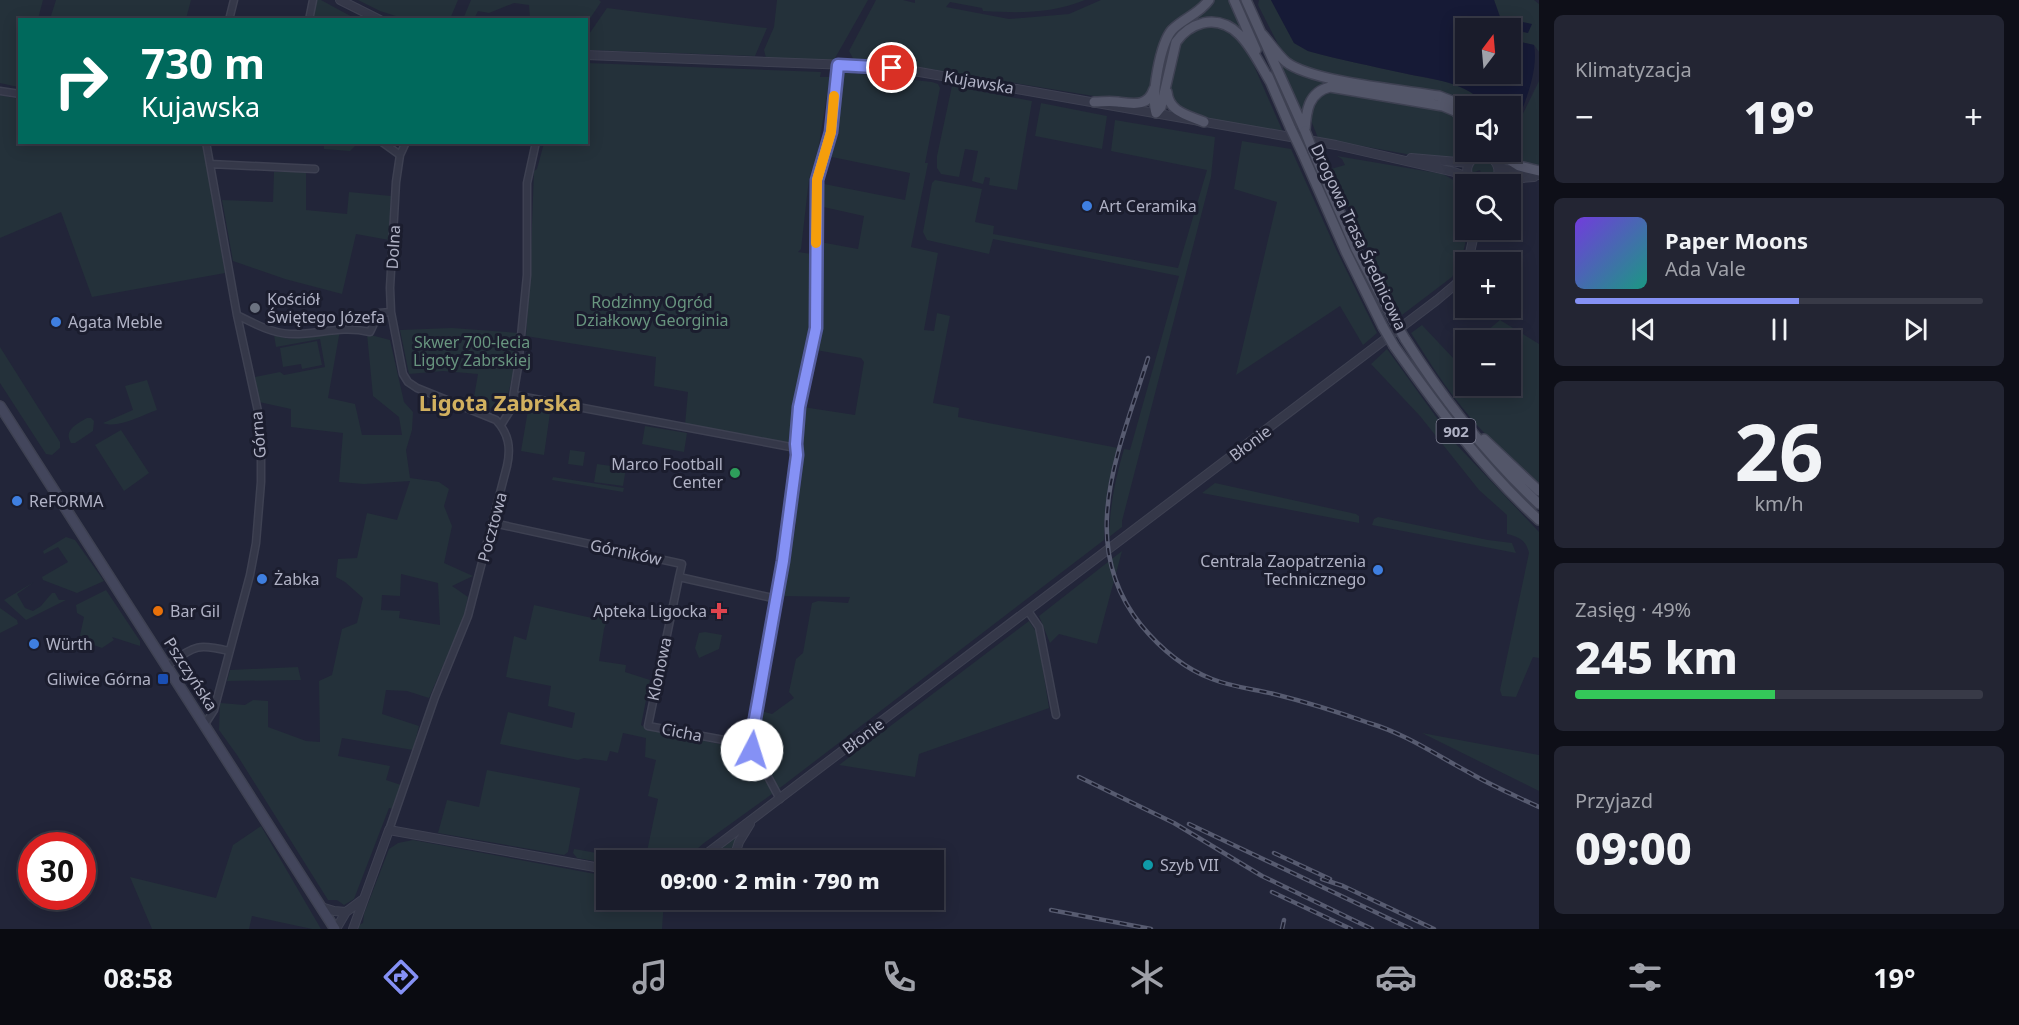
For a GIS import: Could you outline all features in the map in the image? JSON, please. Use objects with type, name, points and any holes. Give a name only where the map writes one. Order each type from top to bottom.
[{"type":"main road","points":[[1156,113],[1161,107],[1168,36],[1179,24],[1197,13],[1209,0]]},
{"type":"main road","name":"Drogowa Trasa Średnicowa","points":[[1234,0],[1338,235],[1394,346],[1462,439],[1539,520]]},
{"type":"main road","name":"Drogowa Trasa Średnicowa","points":[[1246,0],[1356,249],[1393,319],[1446,400],[1497,463],[1539,504]]},
{"type":"main road","points":[[1094,102],[1137,105],[1143,103],[1162,79],[1176,42],[1182,34],[1198,24],[1209,22],[1220,22],[1239,33],[1270,81]]},
{"type":"main road","points":[[1262,34],[1285,61],[1304,72],[1439,96],[1455,102]]},
{"type":"main road","points":[[1162,79],[1167,97],[1175,110],[1204,122]]},
{"type":"main road","points":[[1305,132],[1306,113],[1310,101],[1320,90],[1330,87],[1348,88],[1443,106],[1455,111]]},
{"type":"main road","points":[[1509,162],[1539,174]]},
{"type":"main road","points":[[1446,400],[1539,491]]},
{"type":"main road","name":"Pszczyńska","points":[[0,406],[206,724],[335,929]]},
{"type":"street","points":[[230,18],[234,0]]},
{"type":"street","points":[[309,18],[313,0]]},
{"type":"street","points":[[340,0],[376,18]]},
{"type":"street","name":"Kujawska","points":[[588,55],[876,66],[908,70],[1367,152],[1458,174]]},
{"type":"street","points":[[780,799],[751,745],[777,599],[794,480],[799,407],[816,328],[817,180],[831,132],[838,65]]},
{"type":"street","points":[[0,91],[18,94]]},
{"type":"street","name":"Górna","points":[[206,144],[237,315],[259,416],[261,482],[256,543],[250,575],[214,710],[206,724]]},
{"type":"street","points":[[385,144],[400,155]]},
{"type":"street","name":"Dolna","points":[[405,144],[400,155],[396,182],[390,288],[391,312],[405,379],[412,385],[485,414],[501,425]]},
{"type":"street","points":[[501,425],[511,409],[514,395],[527,275],[525,203],[536,144]]},
{"type":"street","name":"Kujawska","points":[[1367,152],[1455,162]]},
{"type":"street","points":[[210,164],[315,169]]},
{"type":"street","points":[[1521,177],[1539,174]]},
{"type":"street","name":"Błonie","points":[[712,850],[1455,285]]},
{"type":"street","points":[[237,315],[270,330],[291,334],[344,328],[370,332],[376,316],[382,312],[391,312]]},
{"type":"street","points":[[514,395],[796,448]]},
{"type":"street","name":"Pocztowa","points":[[341,929],[354,927],[435,697],[468,616],[510,450],[508,438],[501,425]]},
{"type":"street","name":"Górników","points":[[493,523],[682,564],[679,578],[777,599]]},
{"type":"street","name":"Klonowa","points":[[648,726],[679,578]]},
{"type":"street","points":[[1028,611],[1039,627],[1056,715]]},
{"type":"street","points":[[167,666],[196,646],[229,651]]},
{"type":"street","name":"Cicha","points":[[648,726],[751,745]]},
{"type":"street","name":"Błonie","points":[[737,850],[742,836],[755,818]]},
{"type":"street","points":[[389,831],[596,867]]},
{"type":"street","points":[[335,929],[346,912],[363,899]]},
{"type":"street","points":[[321,907],[346,912]]},
{"type":"green space","points":[[0,0],[43,0],[38,18],[18,18],[18,87],[0,83]]},
{"type":"green space","points":[[56,0],[191,0],[186,18],[50,18]]},
{"type":"green space","points":[[316,0],[321,0],[354,18],[312,18]]},
{"type":"green space","points":[[358,0],[458,0],[450,18],[402,18],[380,11]]},
{"type":"green space","points":[[471,0],[599,0],[601,2],[588,22],[588,18],[530,18],[529,5],[514,3],[489,13],[478,11],[474,18],[463,18]]},
{"type":"green space","points":[[777,0],[868,0],[834,60],[766,58],[764,50],[774,27]]},
{"type":"green space","points":[[876,0],[903,0],[915,3],[915,0],[1085,0],[1060,8],[1035,12],[983,11],[982,8],[950,2],[946,7],[1009,19],[1069,14],[1101,0],[1205,0],[1170,28],[1151,91],[1136,103],[912,66],[855,62],[849,51]]},
{"type":"green space","points":[[1213,0],[1229,0],[1243,30],[1227,21],[1184,29],[1160,103],[1155,105],[1164,58],[1171,39]]},
{"type":"green space","points":[[1259,0],[1271,0],[1294,43],[1308,51],[1449,83],[1476,96],[1455,96],[1455,98],[1448,94],[1312,71],[1290,61],[1282,52],[1258,5]]},
{"type":"green space","points":[[1494,0],[1534,0],[1539,4],[1539,52],[1534,45],[1521,42],[1521,32],[1528,33],[1521,29],[1521,18],[1500,17]]},
{"type":"green space","points":[[607,8],[767,28],[755,56],[588,50],[588,36]]},
{"type":"green space","points":[[1204,25],[1225,27],[1244,43],[1283,132],[1215,120],[1178,108],[1169,90],[1175,52],[1185,36]]},
{"type":"green space","points":[[1279,61],[1304,76],[1446,102],[1455,108],[1319,87],[1308,97],[1301,111]]},
{"type":"green space","name":"Rodzinny Ogród Działkowy Georginia","points":[[588,63],[821,72],[820,77],[830,77],[815,169],[812,169],[809,179],[801,249],[798,252],[812,254],[814,298],[810,339],[796,414],[793,444],[685,425],[688,392],[654,386],[656,357],[526,336],[534,171],[537,169],[544,144],[588,144]]},
{"type":"green space","points":[[843,72],[938,84],[940,88],[925,163],[928,163],[911,247],[938,253],[924,330],[934,331],[937,313],[950,316],[933,403],[959,408],[958,417],[1118,448],[1107,493],[1104,540],[696,850],[647,850],[658,799],[648,796],[656,760],[645,757],[646,738],[623,733],[618,753],[610,751],[607,761],[584,758],[578,760],[500,744],[508,712],[572,728],[575,713],[548,706],[551,686],[506,677],[514,636],[526,640],[534,605],[592,618],[596,604],[612,607],[604,629],[599,661],[626,665],[625,672],[650,680],[641,725],[647,729],[748,750],[755,742],[761,711],[772,714],[794,698],[789,692],[796,659],[803,653],[812,603],[818,601],[848,603],[850,597],[780,596],[796,525],[794,517],[803,407],[855,415],[864,362],[861,358],[816,350],[820,323],[820,242],[858,249],[864,216],[819,206],[819,183],[905,200],[910,173],[827,156],[838,120]]},
{"type":"green space","points":[[1539,81],[1539,169],[1521,162],[1521,118]]},
{"type":"green space","points":[[952,86],[1032,101],[1017,190],[989,185],[990,178],[985,177],[983,184],[972,181],[978,151],[965,149],[959,177],[941,174],[937,168],[937,156]]},
{"type":"green space","points":[[1327,91],[1446,110],[1455,115],[1455,160],[1428,158],[1318,138],[1310,118],[1313,102]]},
{"type":"green space","points":[[0,95],[18,99],[18,144],[203,144],[225,273],[92,297],[61,212],[0,238]]},
{"type":"green space","points":[[1041,103],[1107,116],[1102,149],[1035,136]]},
{"type":"green space","points":[[1115,120],[1215,137],[1211,177],[1122,527],[1109,537],[1112,503],[1121,460],[1124,449],[1130,450],[1179,276],[993,239],[989,254],[927,240],[923,232],[932,183],[935,180],[982,189],[975,222],[994,226],[993,234],[1178,268],[1207,170],[1111,151]]},
{"type":"green space","points":[[1242,141],[1291,149],[1377,333],[1363,345],[1340,306],[1236,375],[1277,202],[1234,189]]},
{"type":"green space","points":[[324,144],[357,144],[350,151],[324,149]]},
{"type":"green space","points":[[1337,156],[1443,174],[1455,181],[1455,240],[1466,240],[1463,252],[1455,252],[1455,271],[1452,277],[1402,315],[1374,263],[1331,169],[1345,165]]},
{"type":"green space","points":[[1491,162],[1495,169],[1494,174],[1479,174],[1481,173],[1480,170],[1472,173],[1473,163]]},
{"type":"green space","points":[[274,172],[306,172],[306,210],[347,214],[349,192],[391,196],[389,240],[356,234],[342,294],[285,279],[233,261],[222,200],[273,202]]},
{"type":"green space","points":[[1500,320],[1516,330],[1488,330]]},
{"type":"green space","points":[[1422,325],[1454,359],[1455,396],[1521,396],[1521,333],[1539,344],[1539,483],[1473,421],[1444,383],[1411,333]]},
{"type":"green space","name":"Skwer 700-lecia Ligoty Zabrskiej","points":[[452,328],[519,333],[514,377],[512,377],[509,392],[503,404],[495,410],[473,403],[478,374],[443,371],[409,374],[400,330]]},
{"type":"green space","points":[[340,330],[328,398],[355,404],[362,435],[402,435],[399,417],[373,396],[367,334],[390,340],[404,402],[413,412],[412,430],[406,450],[410,478],[439,482],[449,489],[444,506],[452,526],[444,563],[473,576],[452,586],[468,597],[463,619],[429,698],[407,691],[386,690],[382,714],[419,726],[413,750],[342,738],[338,756],[390,766],[386,780],[401,785],[394,809],[389,808],[354,899],[344,905],[337,900],[328,900],[219,730],[220,703],[245,705],[253,700],[268,701],[268,727],[306,741],[320,742],[319,681],[332,675],[342,629],[357,623],[363,598],[336,577],[338,559],[357,558],[367,513],[397,520],[410,481],[364,484],[339,482],[343,433],[291,427],[291,409],[259,402],[255,377],[280,372],[284,375],[325,367],[320,339],[276,347],[274,335],[290,339]],"holes":[[[401,574],[438,583],[440,625],[399,618],[400,611],[381,610],[382,595],[400,596]]]},
{"type":"green space","points":[[317,341],[322,365],[302,369],[301,364],[283,367],[280,348]]},
{"type":"green space","points":[[0,347],[60,442],[60,448],[52,455],[46,454],[0,383]]},
{"type":"green space","points":[[1387,349],[1455,443],[1539,532],[1539,658],[1533,657],[1516,697],[1502,696],[1500,690],[1528,549],[1521,540],[1507,534],[1507,515],[1479,490],[1420,416],[1371,364]]},
{"type":"green space","points":[[147,380],[157,410],[123,423],[103,423],[133,410],[125,386]]},
{"type":"green space","points":[[528,410],[550,413],[544,455],[521,451]]},
{"type":"green space","points":[[87,418],[94,421],[93,431],[75,443],[71,443],[70,431]]},
{"type":"green space","points":[[645,426],[687,433],[684,452],[642,444]]},
{"type":"green space","points":[[121,430],[149,473],[124,491],[95,445]]},
{"type":"green space","points":[[570,450],[585,452],[583,466],[568,464]]},
{"type":"green space","points":[[597,464],[626,468],[623,486],[594,482]]},
{"type":"green space","points":[[553,477],[624,488],[623,492],[552,480]]},
{"type":"green space","points":[[1215,483],[1356,514],[1359,516],[1359,523],[1202,493]]},
{"type":"green space","points":[[1378,517],[1512,543],[1516,553],[1372,525],[1374,519]]},
{"type":"green space","points":[[66,537],[75,540],[104,581],[77,593],[43,580],[42,577],[68,562],[58,547],[44,554],[43,551]]},
{"type":"green space","points":[[1122,551],[1097,644],[1059,634],[1050,643],[1039,616]]},
{"type":"green space","points":[[34,582],[17,594],[25,608],[33,611],[41,606],[52,593],[55,593],[59,600],[66,600],[26,620],[4,600]]},
{"type":"green space","points":[[106,590],[140,641],[140,646],[112,637],[114,640],[102,648],[79,640],[84,617],[77,613],[76,605]]},
{"type":"green space","points":[[0,608],[17,620],[18,624],[0,633]]},
{"type":"green space","points":[[1029,621],[1037,633],[1049,708],[919,754],[915,777],[839,765]]},
{"type":"green space","points":[[699,633],[722,635],[719,649],[699,658],[695,648]]},
{"type":"green space","points":[[298,667],[301,680],[227,681],[230,670]]},
{"type":"green space","points":[[1422,733],[1539,755],[1539,791]]},
{"type":"green space","points":[[487,770],[580,788],[568,852],[564,855],[438,833],[447,800],[479,807]]},
{"type":"green space","points":[[261,826],[321,929],[252,916],[249,929],[152,929],[130,877],[216,898],[233,845]]},
{"type":"green space","points":[[740,833],[734,850],[717,850]]},
{"type":"green space","points":[[413,840],[596,874],[596,910],[663,910],[662,929],[359,929],[389,849],[398,843]]},
{"type":"green space","points":[[574,849],[596,853],[596,861],[577,858],[573,853]]},
{"type":"water","points":[[1271,0],[1494,0],[1500,17],[1505,18],[1455,18],[1455,84],[1521,84],[1521,42],[1534,45],[1535,55],[1532,78],[1521,113],[1521,96],[1475,96],[1449,83],[1308,51],[1294,43]]},
{"type":"water","points":[[1521,22],[1532,24],[1528,33],[1521,31]]},
{"type":"railway","points":[[1148,358],[1116,459],[1109,493],[1107,527],[1110,561],[1121,593],[1141,625],[1164,649],[1201,674],[1227,684],[1310,704],[1396,733],[1539,807]]},
{"type":"railway","points":[[1079,777],[1174,823],[1262,876],[1372,929]]},
{"type":"railway","points":[[1189,824],[1411,929]]},
{"type":"railway","points":[[1274,853],[1330,879]]},
{"type":"railway","points":[[1322,879],[1343,886],[1434,929]]},
{"type":"railway","points":[[1272,892],[1351,929]]},
{"type":"railway","points":[[1051,910],[1151,929]]},
{"type":"railway","points":[[1282,929],[1284,920]]},
{"type":"slow traffic","points":[[816,243],[817,180],[831,132],[834,96]]},
{"type":"place","name":"Art Ceramika","points":[[1087,206]]},
{"type":"place","name":"Kościół Świętego Józefa","points":[[255,308]]},
{"type":"place","name":"Agata Meble","points":[[56,322]]},
{"type":"place","name":"Marco Football Center","points":[[735,473]]},
{"type":"place","name":"ReFORMA","points":[[17,501]]},
{"type":"place","name":"Centrala Zaopatrzenia Technicznego","points":[[1378,570]]},
{"type":"place","name":"Żabka","points":[[262,579]]},
{"type":"place","name":"Bar Gil","points":[[158,611]]},
{"type":"place","name":"Apteka Ligocka","points":[[719,611]]},
{"type":"place","name":"Würth","points":[[34,644]]},
{"type":"place","name":"Gliwice Górna","points":[[163,679]]},
{"type":"place","name":"Szyb VII","points":[[1148,865]]},
{"type":"district","name":"Ligota Zabrska","points":[[500,402]]},
{"type":"route","points":[[752,750],[751,741],[786,541],[797,455],[799,407],[816,328],[817,180],[831,132],[838,65],[892,68]]}]
